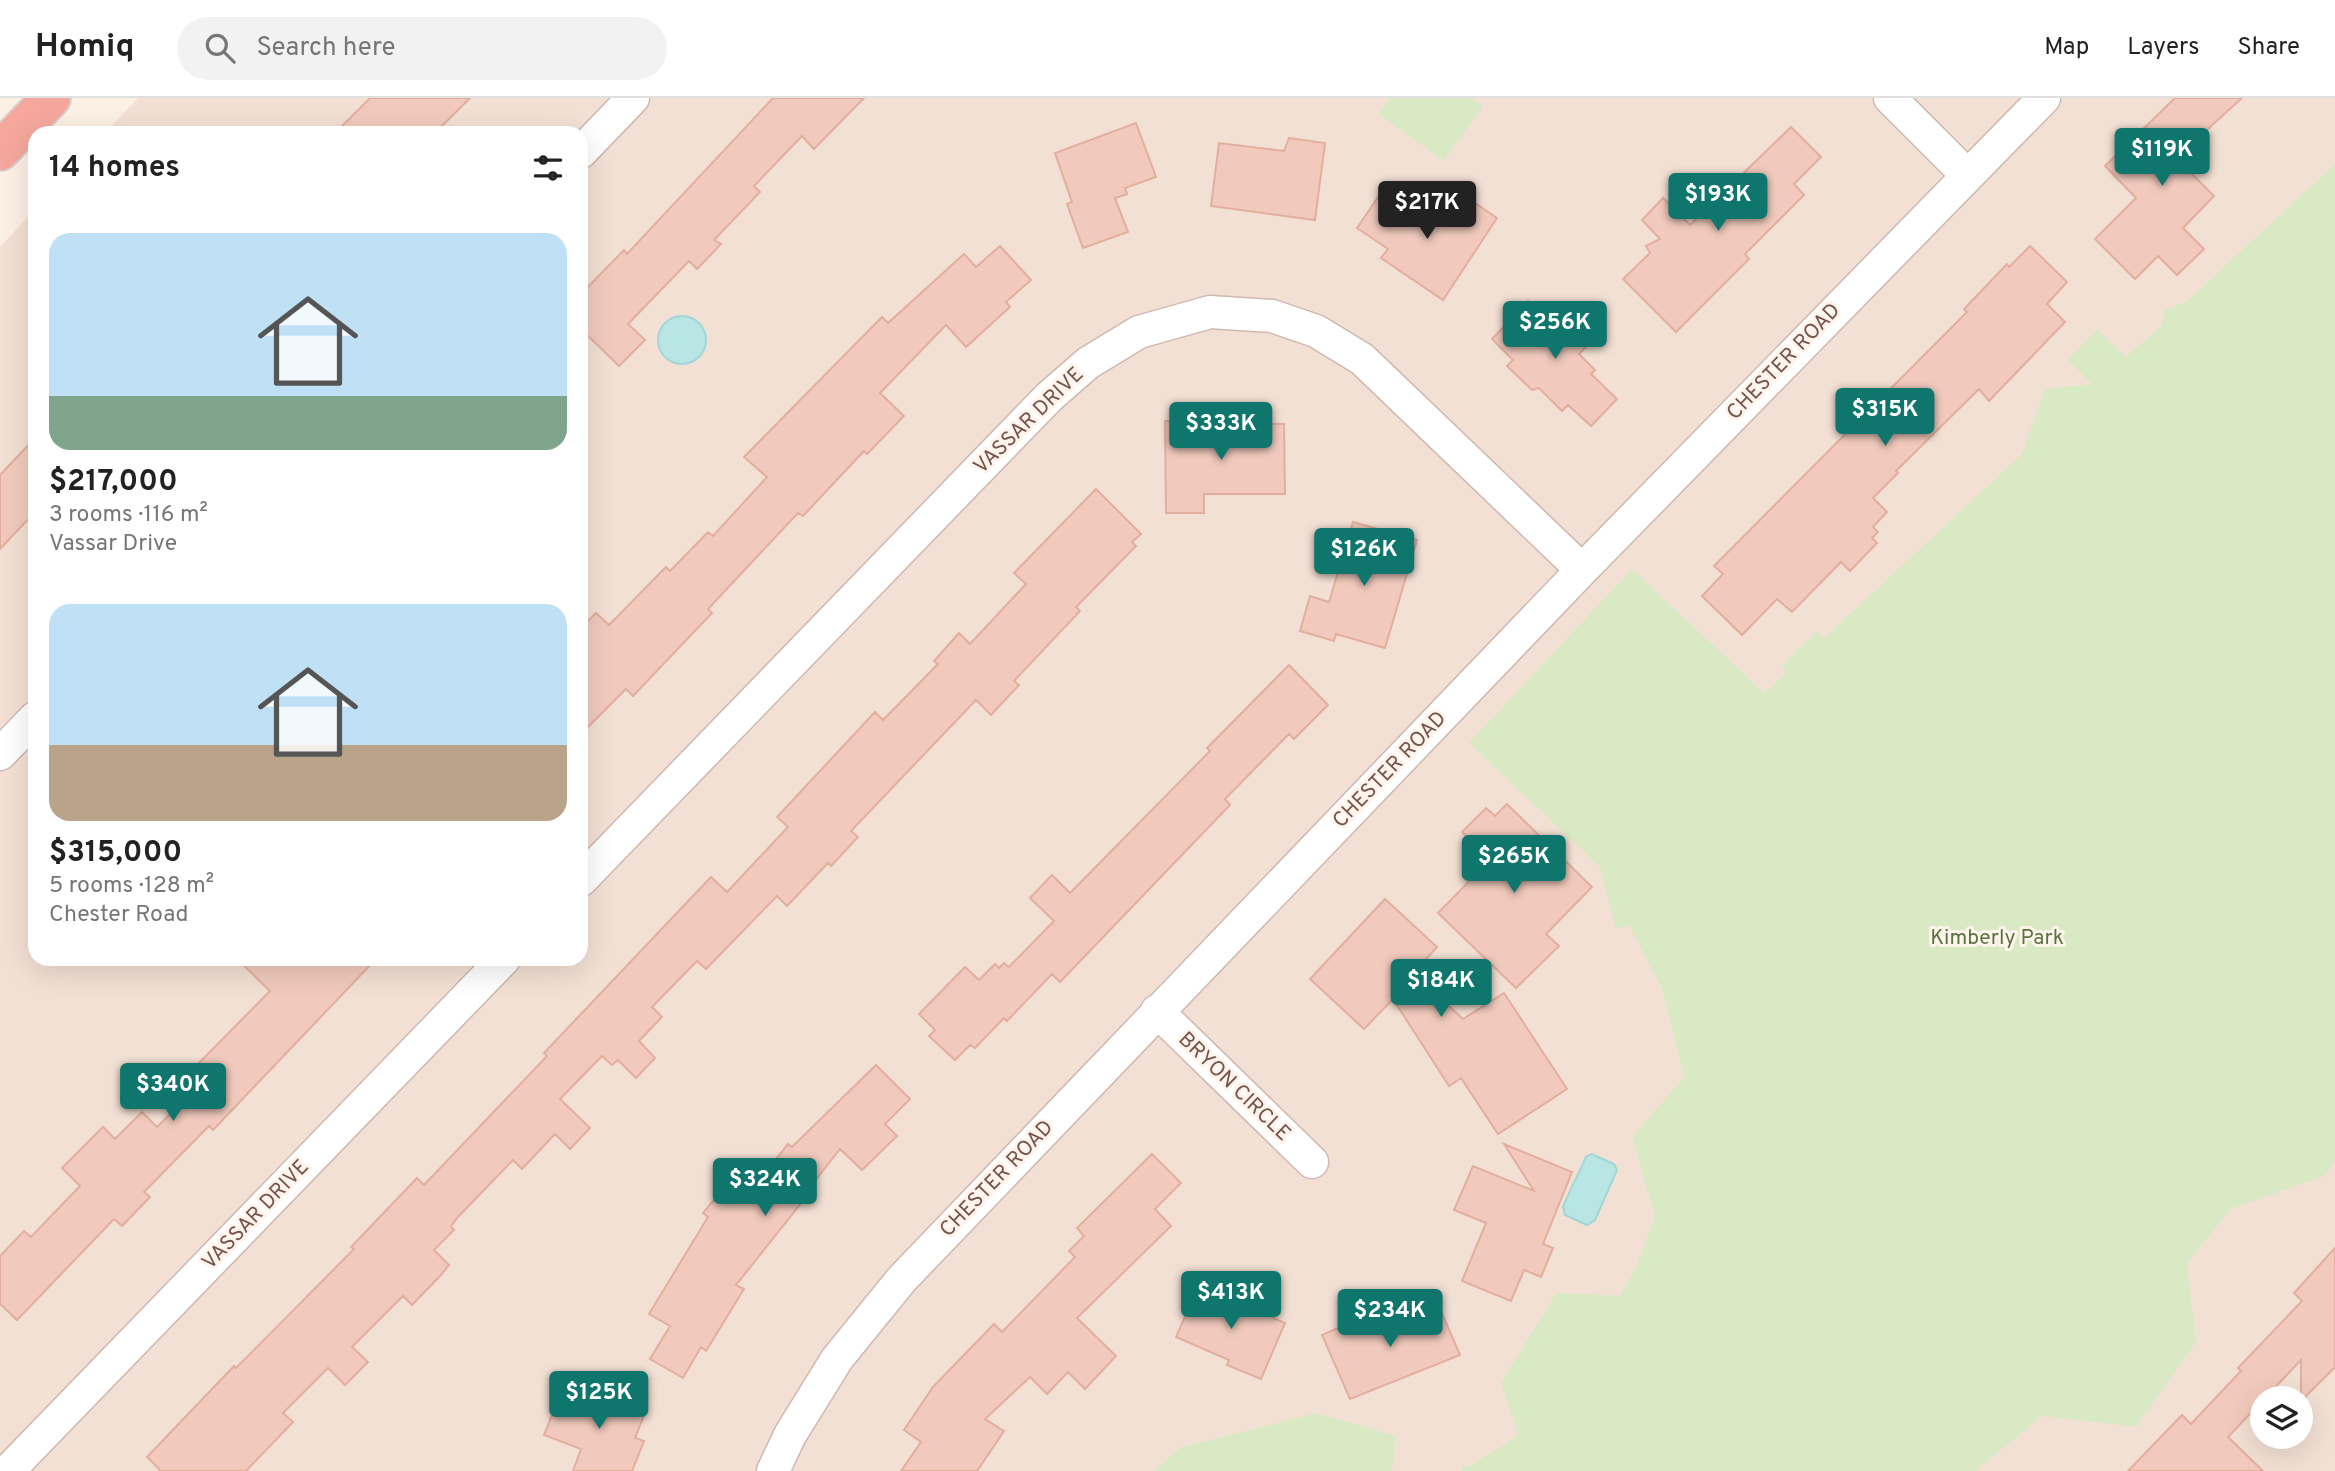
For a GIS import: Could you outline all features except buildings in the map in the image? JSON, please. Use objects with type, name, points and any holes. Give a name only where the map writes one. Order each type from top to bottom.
[{"type":"highway","points":[[0,151],[51,98]]},
{"type":"street","points":[[588,145],[633,98]]},
{"type":"street","points":[[1890,98],[1967,174]]},
{"type":"street","name":"CHESTER ROAD","points":[[773,1471],[790,1435],[837,1359],[902,1279],[1582,570],[2043,98]]},
{"type":"street","name":"VASSAR DRIVE","points":[[588,873],[1049,397],[1088,363],[1139,332],[1210,312],[1272,316],[1316,331],[1362,359],[1582,570]]},
{"type":"street","points":[[0,754],[28,725]]},
{"type":"street","name":"VASSAR DRIVE","points":[[8,1471],[497,966]]},
{"type":"street","name":"BRYON CIRCLE","points":[[1157,1011],[1312,1162]]},
{"type":"shaded area","points":[[138,98],[2335,98],[2335,1471],[0,1471],[0,247],[28,217],[28,966],[588,966],[588,126],[112,126]]},
{"type":"green space","points":[[1389,98],[1472,98],[1483,106],[1444,161],[1378,114]]},
{"type":"green space","name":"Kimberly Park","points":[[2335,164],[2335,1162],[2324,1176],[2231,1209],[2187,1263],[2196,1342],[2136,1427],[2042,1416],[1975,1471],[1462,1471],[1462,1467],[1470,1466],[1519,1435],[1501,1383],[1556,1293],[1620,1296],[1637,1265],[1655,1216],[1632,1137],[1684,1077],[1662,989],[1629,925],[1616,929],[1600,867],[1469,743],[1632,569],[1764,693],[1787,672],[1782,665],[1817,631],[1824,638],[2022,454],[2045,389],[2092,384],[2068,360],[2097,329],[2126,357],[2162,325],[2164,310],[2186,302]]},
{"type":"green space","points":[[1316,1413],[1396,1436],[1392,1471],[1153,1471],[1182,1447]]},
{"type":"water","points":[[682,316],[699,323],[706,340],[699,357],[682,364],[665,357],[658,340],[665,323]]},
{"type":"water","points":[[1591,1154],[1614,1164],[1617,1170],[1595,1220],[1587,1225],[1565,1215],[1563,1206],[1586,1157]]}]
